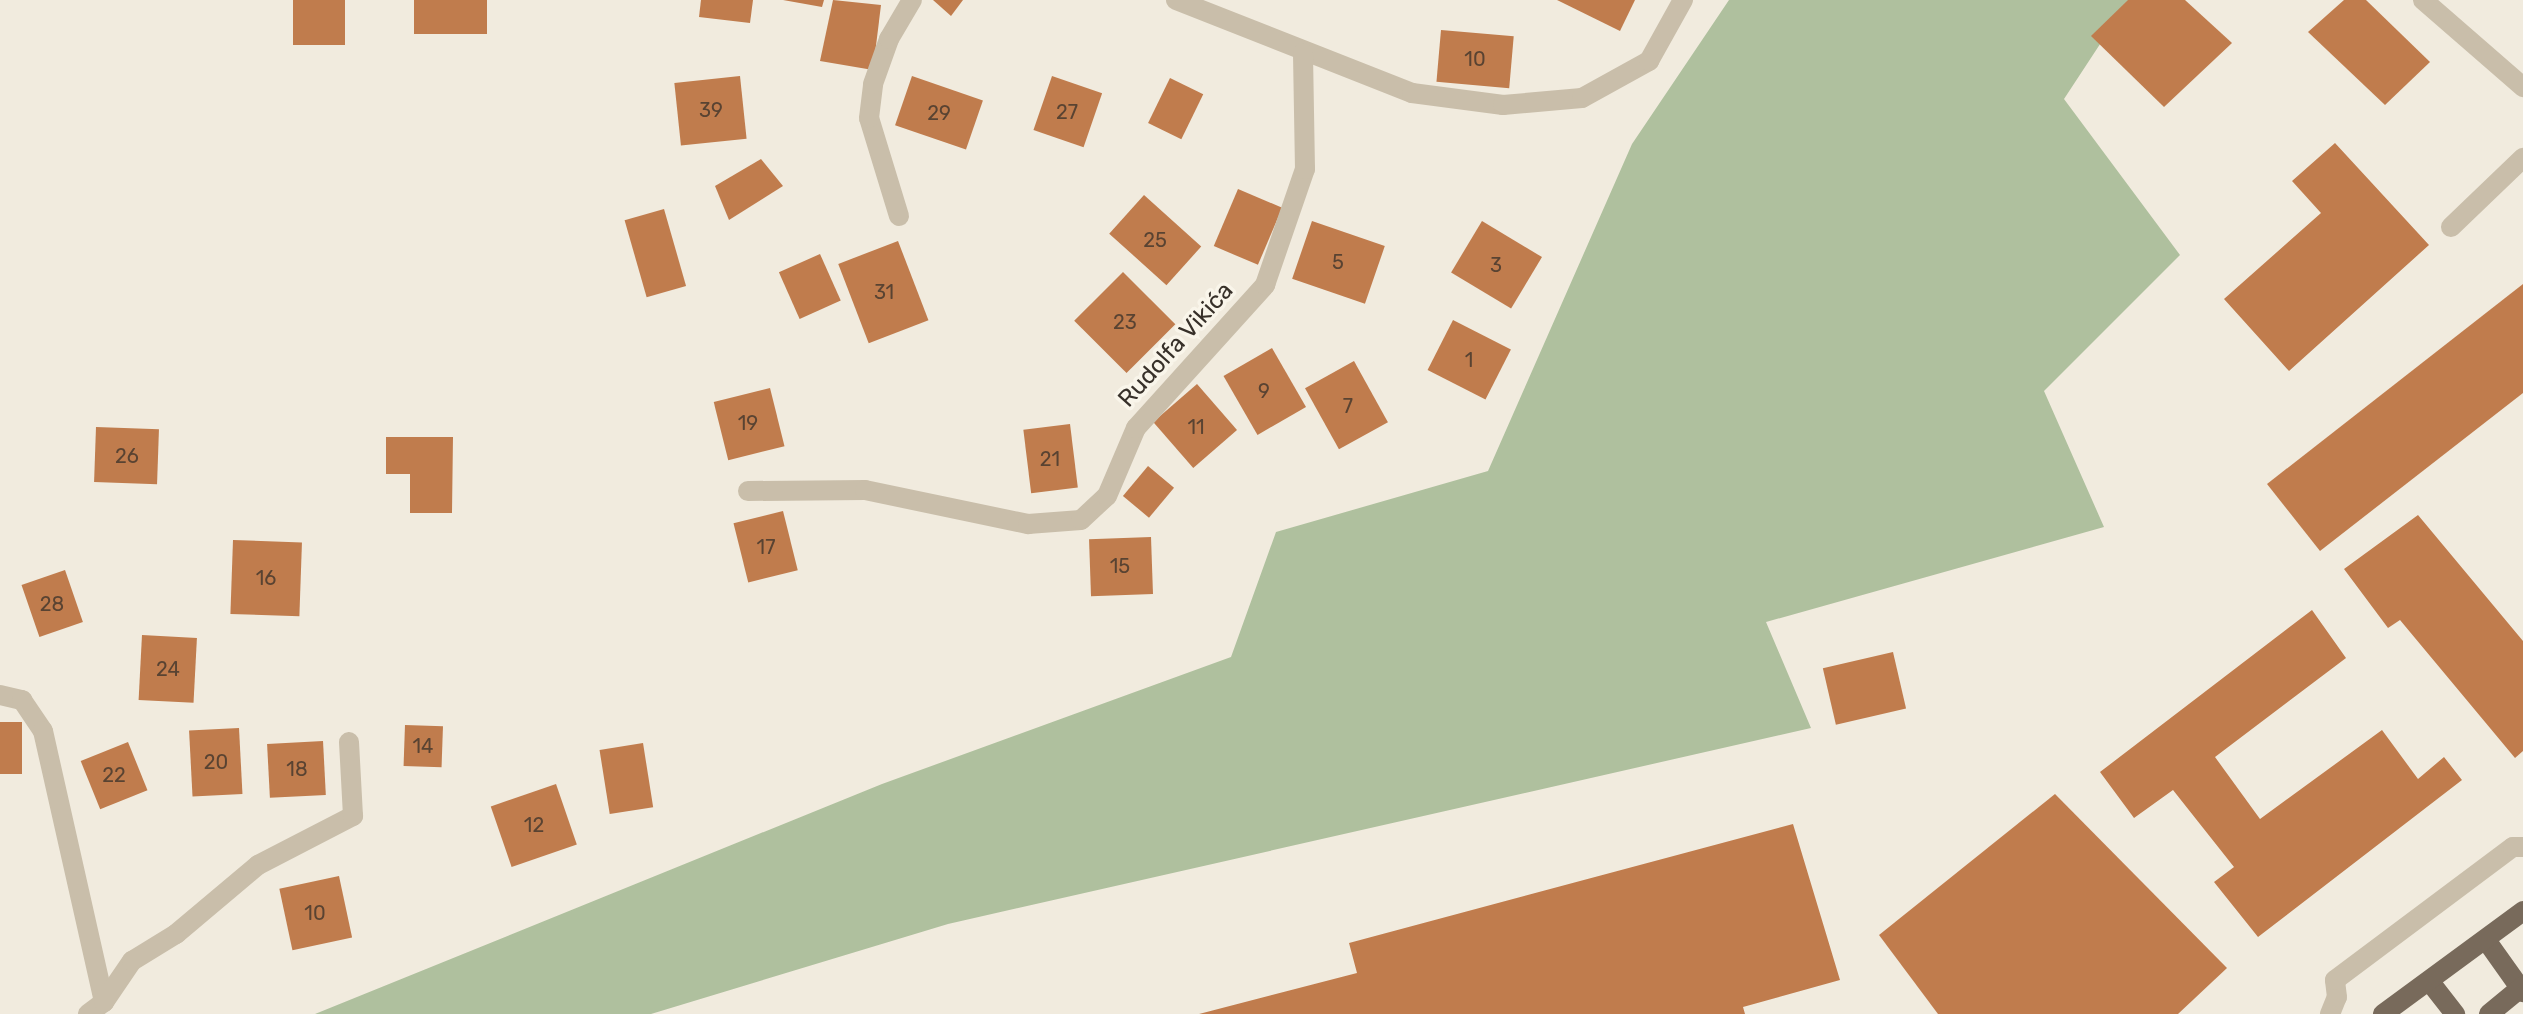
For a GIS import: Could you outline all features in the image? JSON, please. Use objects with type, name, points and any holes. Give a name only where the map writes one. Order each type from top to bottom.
[{"type":"main road","points":[[2383,1014],[2523,911]]},
{"type":"main road","points":[[2486,940],[2522,989],[2489,1014]]},
{"type":"main road","points":[[2430,982],[2455,1014]]},
{"type":"street","points":[[899,216],[869,118],[873,84],[889,39],[912,0]]},
{"type":"street","points":[[1176,0],[1303,53],[1412,93],[1503,105],[1582,98],[1649,61],[1683,0]]},
{"type":"street","points":[[2423,0],[2523,87]]},
{"type":"street","name":"Rudolfa Vikića","points":[[748,491],[865,490],[1028,524],[1081,520],[1107,496],[1136,428],[1265,285],[1305,169],[1303,53]]},
{"type":"street","points":[[2451,227],[2523,158]]},
{"type":"street","points":[[0,695],[22,700],[43,731],[96,1008]]},
{"type":"street","points":[[96,1008],[132,961],[176,934],[258,865],[353,816],[349,742]]},
{"type":"street","points":[[2330,1014],[2337,997],[2335,980],[2513,847],[2523,847]]},
{"type":"green space","points":[[1729,0],[2129,0],[2064,99],[2180,255],[2044,391],[2104,527],[1766,622],[1811,728],[948,924],[651,1014],[315,1014],[882,784],[1231,657],[1276,532],[1488,471],[1632,144]]},
{"type":"building","points":[[293,0],[345,0],[345,45],[293,45]]},
{"type":"building","points":[[414,0],[487,0],[487,34],[414,34]]},
{"type":"building","points":[[701,0],[753,0],[750,23],[699,17]]},
{"type":"building","points":[[783,0],[824,0],[822,7]]},
{"type":"building","points":[[833,0],[881,5],[873,70],[820,61]]},
{"type":"building","points":[[933,0],[963,0],[951,16]]},
{"type":"building","points":[[1557,0],[1635,0],[1620,31]]},
{"type":"building","points":[[2128,0],[2185,0],[2232,43],[2164,107],[2091,36]]},
{"type":"building","points":[[2344,0],[2366,0],[2430,62],[2385,105],[2308,32]]},
{"type":"building","points":[[1441,30],[1514,36],[1509,88],[1436,82]]},
{"type":"building","points":[[740,76],[747,139],[681,146],[674,83]]},
{"type":"building","points":[[912,76],[983,100],[966,150],[895,125]]},
{"type":"building","points":[[1052,76],[1102,93],[1084,147],[1033,130]]},
{"type":"building","points":[[1170,78],[1203,94],[1181,139],[1148,123]]},
{"type":"building","points":[[2335,143],[2429,245],[2289,371],[2224,299],[2321,213],[2292,181]]},
{"type":"building","points":[[761,159],[783,186],[729,220],[715,186]]},
{"type":"building","points":[[1238,189],[1282,208],[1258,265],[1214,246]]},
{"type":"building","points":[[1144,195],[1201,247],[1166,285],[1109,234]]},
{"type":"building","points":[[664,209],[686,286],[647,297],[625,220]]},
{"type":"building","points":[[1312,221],[1385,246],[1365,304],[1292,279]]},
{"type":"building","points":[[1482,221],[1542,257],[1511,308],[1451,272]]},
{"type":"building","points":[[898,241],[928,320],[869,343],[838,264]]},
{"type":"building","points":[[820,254],[841,301],[800,319],[779,272]]},
{"type":"building","points":[[1123,272],[1175,324],[1127,373],[1074,321]]},
{"type":"building","points":[[2523,284],[2523,393],[2320,551],[2267,484]]},
{"type":"building","points":[[1453,320],[1511,350],[1485,399],[1428,370]]},
{"type":"building","points":[[1272,348],[1306,407],[1258,435],[1224,376]]},
{"type":"building","points":[[1354,361],[1388,422],[1339,449],[1305,388]]},
{"type":"building","points":[[1197,384],[1237,430],[1193,468],[1153,422]]},
{"type":"building","points":[[770,388],[785,446],[728,460],[714,402]]},
{"type":"building","points":[[1070,424],[1078,488],[1031,493],[1023,430]]},
{"type":"building","points":[[96,427],[159,429],[157,484],[94,482]]},
{"type":"building","points":[[386,437],[453,437],[452,513],[410,513],[410,474],[386,474]]},
{"type":"building","points":[[1148,466],[1174,488],[1149,518],[1123,496]]},
{"type":"building","points":[[783,511],[798,570],[748,583],[734,523]]},
{"type":"building","points":[[2418,515],[2523,641],[2523,751],[2515,758],[2400,620],[2388,628],[2344,569]]},
{"type":"building","points":[[1151,537],[1153,594],[1091,596],[1089,539]]},
{"type":"building","points":[[233,540],[302,542],[299,616],[230,614]]},
{"type":"building","points":[[65,570],[83,622],[39,637],[22,585]]},
{"type":"building","points":[[2312,610],[2346,658],[2215,757],[2260,819],[2382,730],[2418,779],[2444,757],[2462,780],[2258,937],[2214,882],[2234,867],[2173,790],[2134,818],[2100,772]]},
{"type":"building","points":[[142,635],[197,638],[194,703],[139,700]]},
{"type":"building","points":[[1893,652],[1906,709],[1836,725],[1823,668]]},
{"type":"building","points":[[0,722],[22,722],[22,774],[0,774]]},
{"type":"building","points":[[405,725],[443,726],[442,767],[404,766]]},
{"type":"building","points":[[239,728],[242,794],[193,797],[189,731]]},
{"type":"building","points":[[323,741],[326,795],[270,798],[267,744]]},
{"type":"building","points":[[128,742],[147,790],[100,809],[81,761]]},
{"type":"building","points":[[643,743],[653,807],[610,814],[600,750]]},
{"type":"building","points":[[556,784],[577,845],[512,867],[491,806]]},
{"type":"building","points":[[2055,794],[2227,968],[2178,1014],[1938,1014],[1879,935]]},
{"type":"building","points":[[1793,824],[1840,980],[1743,1007],[1745,1014],[1199,1014],[1357,973],[1349,943]]},
{"type":"building","points":[[339,876],[352,938],[292,950],[279,889]]}]
